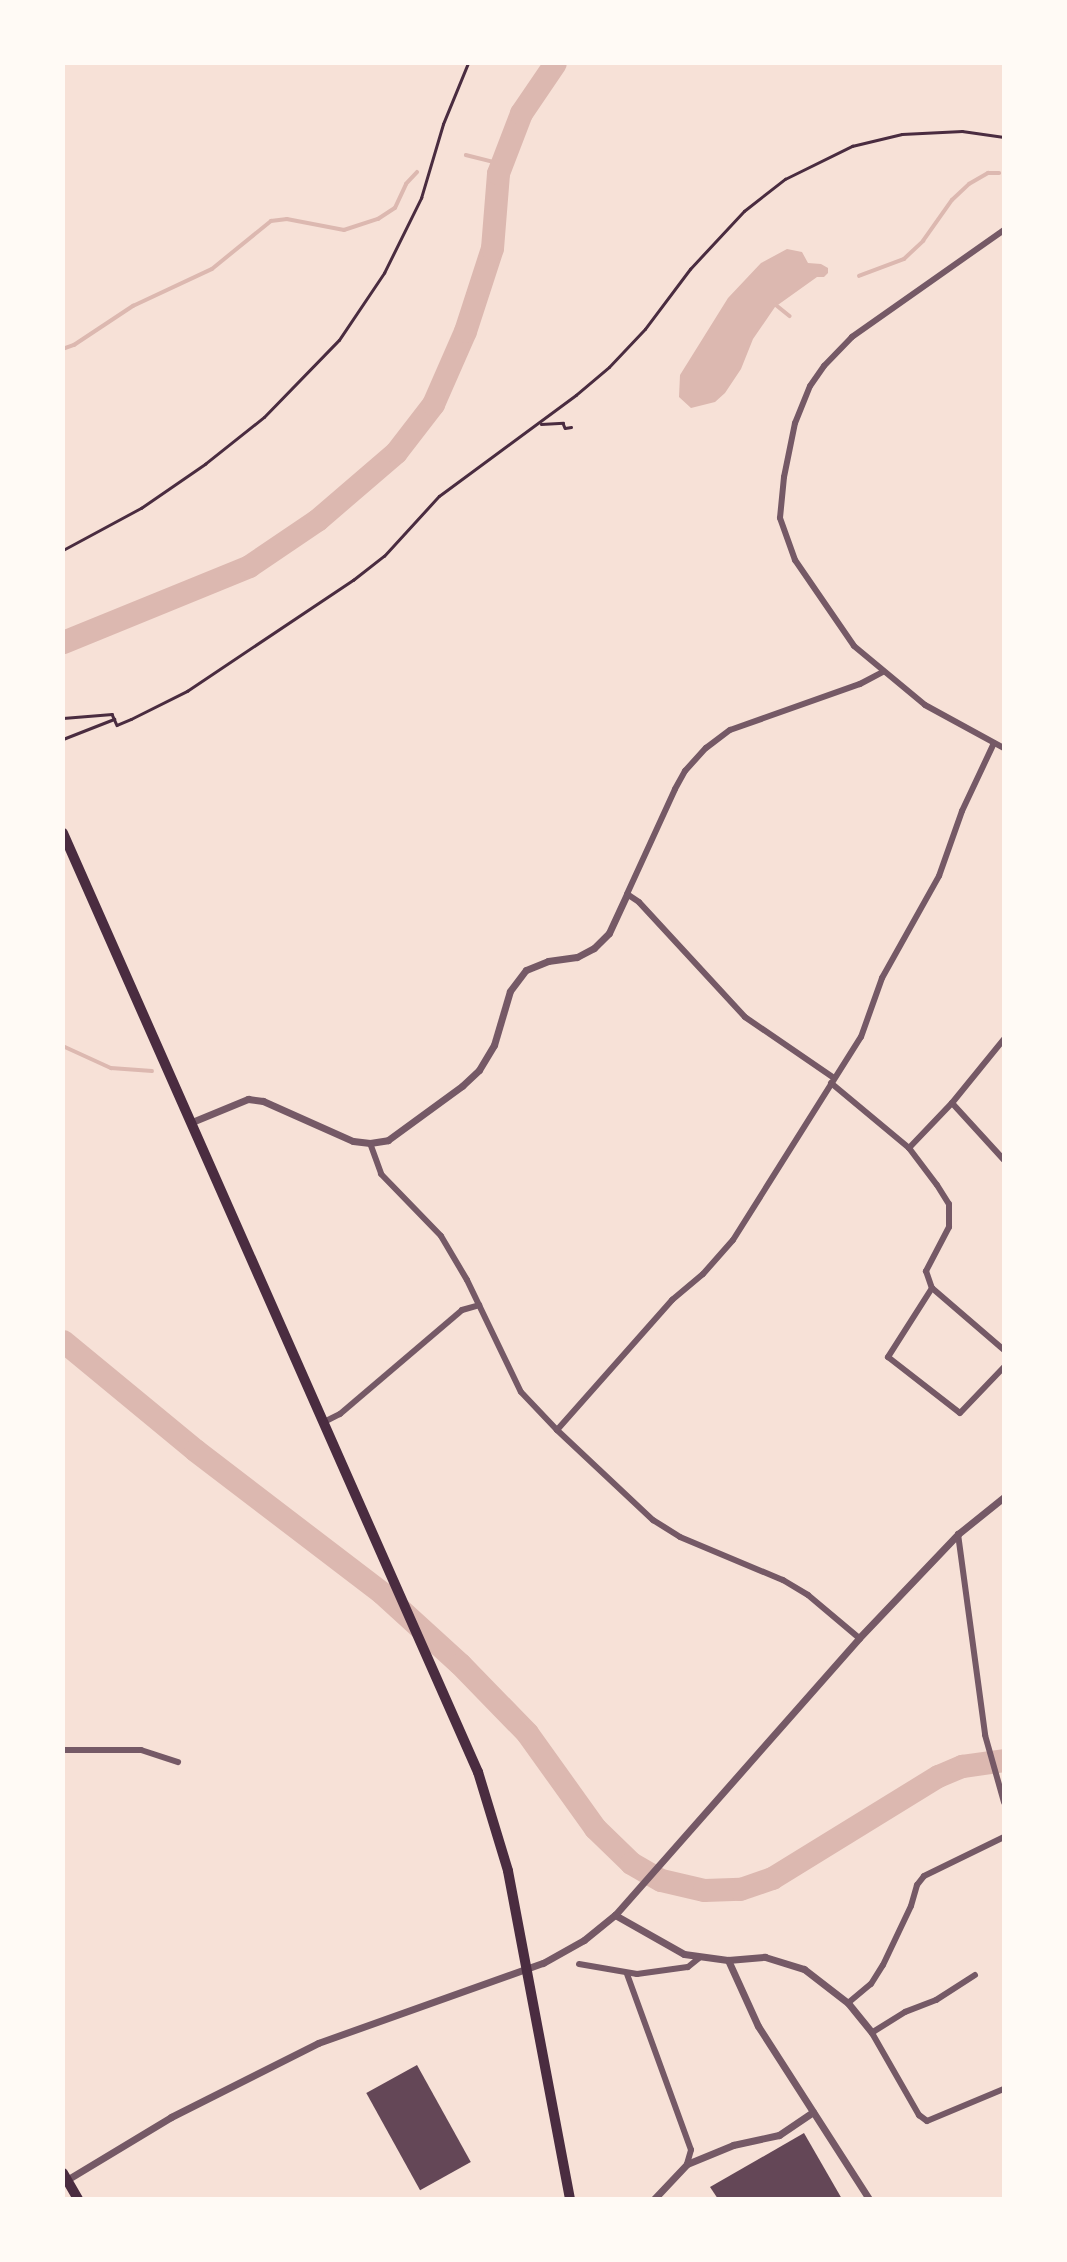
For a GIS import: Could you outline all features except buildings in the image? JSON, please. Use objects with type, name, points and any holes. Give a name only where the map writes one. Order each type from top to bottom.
[{"type":"main road","points":[[63,833],[474,1761],[508,1871],[570,2199]]},
{"type":"main road","points":[[64,2178],[78,2199]]},
{"type":"street","points":[[1004,230],[841,347],[810,386],[795,423],[780,504],[780,518],[788,546],[835,622],[854,646],[925,705],[1004,748]]},
{"type":"street","points":[[192,1122],[235,1101],[248,1099],[263,1101],[353,1141],[370,1143],[388,1140],[470,1079],[494,1045],[517,980],[536,964],[577,957],[594,948],[609,933],[675,789],[685,771],[706,748],[730,730],[860,684],[883,672]]},
{"type":"street","points":[[556,1430],[672,1300],[703,1274],[733,1240],[860,1037],[882,978],[939,876],[962,811],[994,743]]},
{"type":"street","points":[[627,894],[639,902],[745,1017],[832,1081],[909,1148],[949,1204],[948,1227],[926,1271],[932,1288],[1004,1350]]},
{"type":"street","points":[[909,1148],[1004,1039]]},
{"type":"street","points":[[998,1046],[1004,1052]]},
{"type":"street","points":[[951,1103],[1004,1160]]},
{"type":"street","points":[[370,1143],[381,1174],[441,1236],[521,1392],[556,1430],[653,1520],[680,1537],[783,1580],[808,1595],[859,1638]]},
{"type":"street","points":[[932,1288],[888,1357],[960,1413],[1004,1367]]},
{"type":"street","points":[[324,1422],[340,1414],[462,1310],[479,1306]]},
{"type":"street","points":[[64,2178],[171,2117],[318,2043],[572,1948],[615,1914],[629,1899],[859,1638],[958,1534],[1004,1497]]},
{"type":"street","points":[[958,1534],[985,1735],[1003,1800]]},
{"type":"street","points":[[63,1750],[141,1750],[178,1762]]},
{"type":"street","points":[[848,2003],[871,1984],[883,1965],[911,1906],[917,1885],[924,1876],[1004,1837]]},
{"type":"street","points":[[615,1914],[670,1948],[699,1958],[728,1960],[765,1957],[785,1962],[823,1980],[848,2003],[872,2033],[919,2115],[927,2121],[1004,2089]]},
{"type":"street","points":[[579,1964],[627,1974],[688,1968],[699,1958]]},
{"type":"street","points":[[728,1960],[758,2026],[869,2199]]},
{"type":"street","points":[[627,1974],[691,2150],[687,2164]]},
{"type":"street","points":[[872,2033],[905,2012],[936,2000],[975,1975]]},
{"type":"street","points":[[654,2199],[687,2164],[733,2145],[779,2135],[813,2112]]},
{"type":"path","points":[[63,550],[141,508],[205,464],[264,417],[339,340],[384,273],[421,198],[443,124],[468,63]]},
{"type":"path","points":[[114,717],[117,725],[187,691],[353,580],[384,556],[439,496],[538,424],[609,367],[645,329],[690,269],[744,211],[785,179],[852,146],[902,134],[962,131],[1004,138]]},
{"type":"path","points":[[538,424],[563,423],[565,428],[570,427]]},
{"type":"path","points":[[63,719],[114,717]]},
{"type":"path","points":[[63,739],[114,717]]},
{"type":"shaded area","points":[[787,249],[802,252],[808,263],[821,264],[828,268],[828,273],[824,277],[817,277],[775,307],[753,339],[741,369],[725,393],[715,402],[691,408],[679,397],[680,375],[728,298],[761,263]]},
{"type":"waterway","points":[[63,642],[249,566],[317,520],[396,452],[433,404],[465,331],[492,248],[498,173],[521,113],[555,63]]},
{"type":"waterway","points":[[466,155],[501,164]]},
{"type":"waterway","points":[[63,349],[74,345],[133,306],[212,269],[271,221],[287,219],[344,230],[378,219],[395,208],[406,184],[417,172]]},
{"type":"waterway","points":[[859,276],[904,259],[923,241],[952,200],[969,184],[988,173],[999,173]]},
{"type":"waterway","points":[[775,304],[790,316]]},
{"type":"waterway","points":[[63,1046],[111,1068],[152,1071]]},
{"type":"waterway","points":[[63,1341],[195,1450],[382,1593],[460,1664],[527,1733],[595,1828],[631,1863],[661,1880],[704,1890],[740,1889],[772,1878],[938,1776],[962,1766],[1004,1760]]}]
